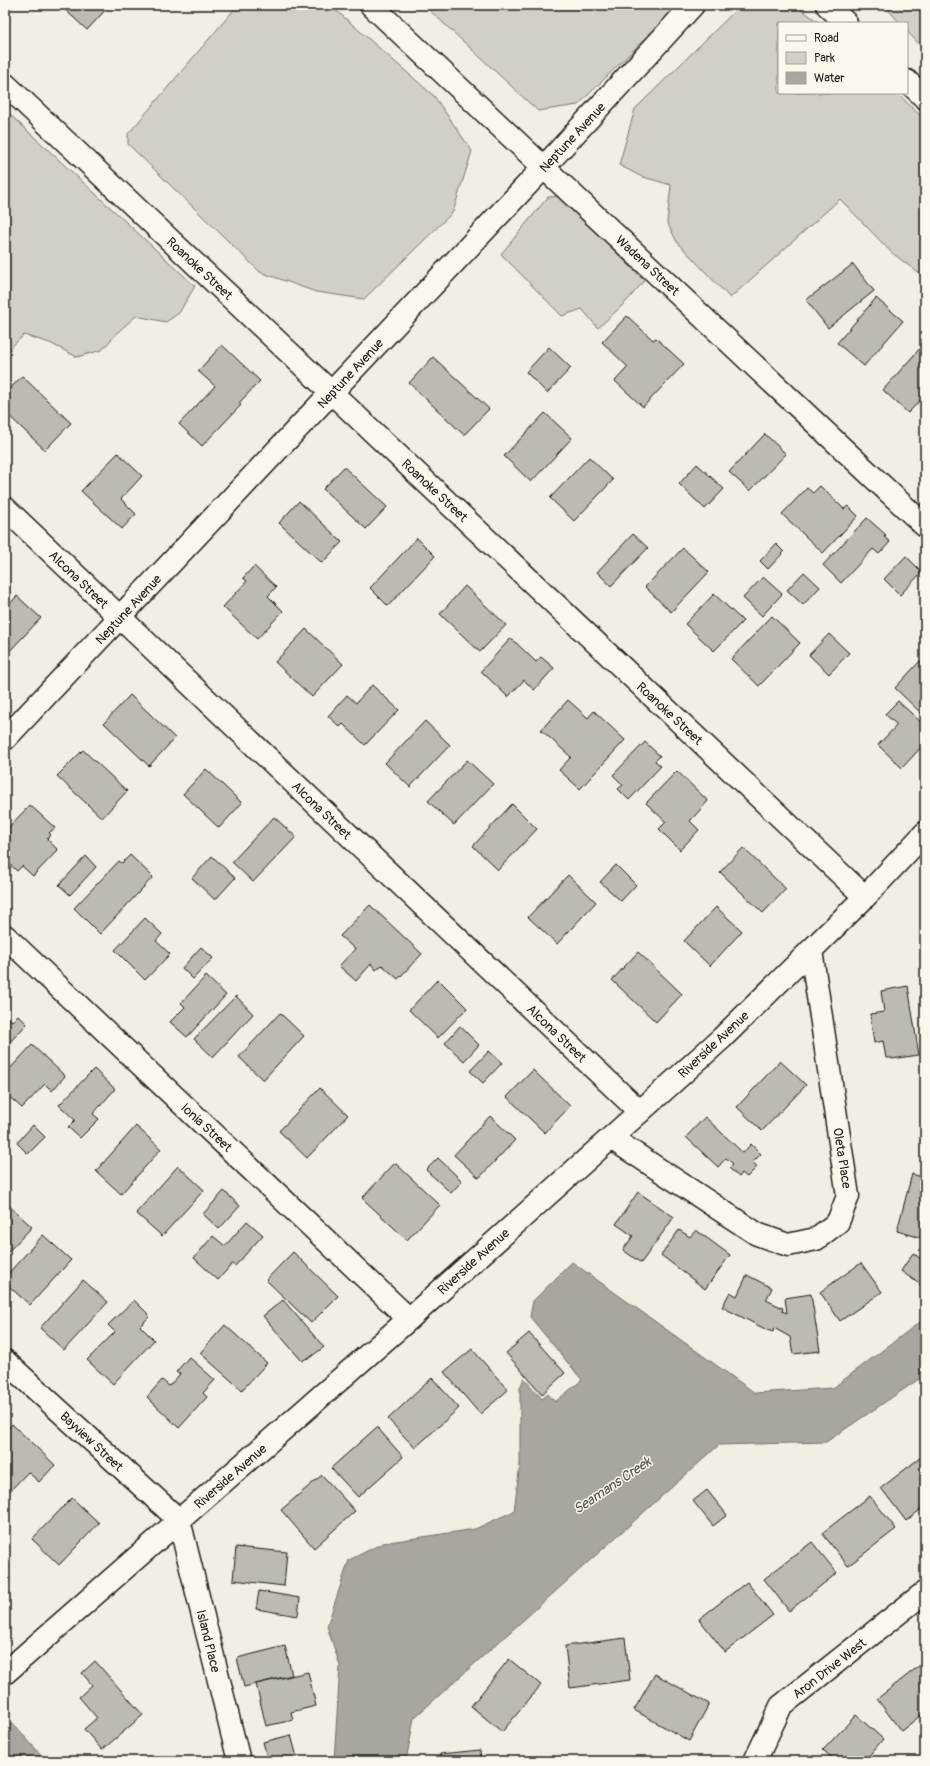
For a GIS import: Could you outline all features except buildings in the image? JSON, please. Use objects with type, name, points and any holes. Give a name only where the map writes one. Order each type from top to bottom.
[{"type":"street","name":"Wadena Street","points":[[371,5],[925,526]]},
{"type":"street","name":"Neptune Avenue","points":[[5,739],[544,167],[693,5]]},
{"type":"street","points":[[827,5],[845,22]]},
{"type":"street","points":[[908,82],[925,98]]},
{"type":"street","name":"Roanoke Street","points":[[5,84],[865,897]]},
{"type":"street","name":"Alcona Street","points":[[5,508],[640,1112]]},
{"type":"street","name":"Riverside Avenue","points":[[5,1673],[409,1319],[722,1038],[865,897],[925,833]]},
{"type":"street","name":"Ionia Street","points":[[5,936],[409,1319]]},
{"type":"street","name":"Oleta Place","points":[[611,1138],[757,1234],[788,1245],[816,1239],[838,1222],[848,1196],[811,950]]},
{"type":"street","name":"Bayview Street","points":[[5,1361],[179,1520]]},
{"type":"street","name":"Island Place","points":[[179,1520],[238,1761]]},
{"type":"street","name":"Aron Drive West","points":[[755,1761],[781,1706],[925,1592]]},
{"type":"green space","points":[[238,5],[330,5],[434,96],[472,151],[453,212],[364,299],[316,292],[260,272],[128,144],[128,134]]},
{"type":"green space","points":[[424,5],[679,5],[578,105],[538,111]]},
{"type":"green space","points":[[741,5],[795,5],[819,22],[778,22],[778,94],[898,94],[925,120],[925,278],[891,252],[840,199],[730,298],[677,242],[667,222],[671,185],[640,176],[619,165],[635,109]]},
{"type":"green space","points":[[884,5],[925,5],[925,51],[908,32],[908,22],[899,22]]},
{"type":"green space","points":[[5,110],[195,286],[179,313],[166,322],[136,316],[119,331],[102,350],[77,357],[50,343],[24,335],[5,353]]},
{"type":"green space","points":[[562,196],[644,281],[626,302],[598,328],[582,309],[562,316],[501,254],[548,197]]},
{"type":"water","name":"Seamans Creek","points":[[572,1262],[755,1393],[833,1388],[925,1318],[925,1375],[826,1442],[719,1445],[414,1718],[406,1761],[334,1761],[340,1666],[327,1626],[349,1560],[383,1543],[475,1529],[514,1511],[520,1464],[520,1388],[524,1378],[542,1399],[548,1394],[555,1402],[582,1380],[530,1317],[533,1301]]},
{"type":"water","points":[[12,1723],[47,1761],[5,1761],[5,1729]]}]
